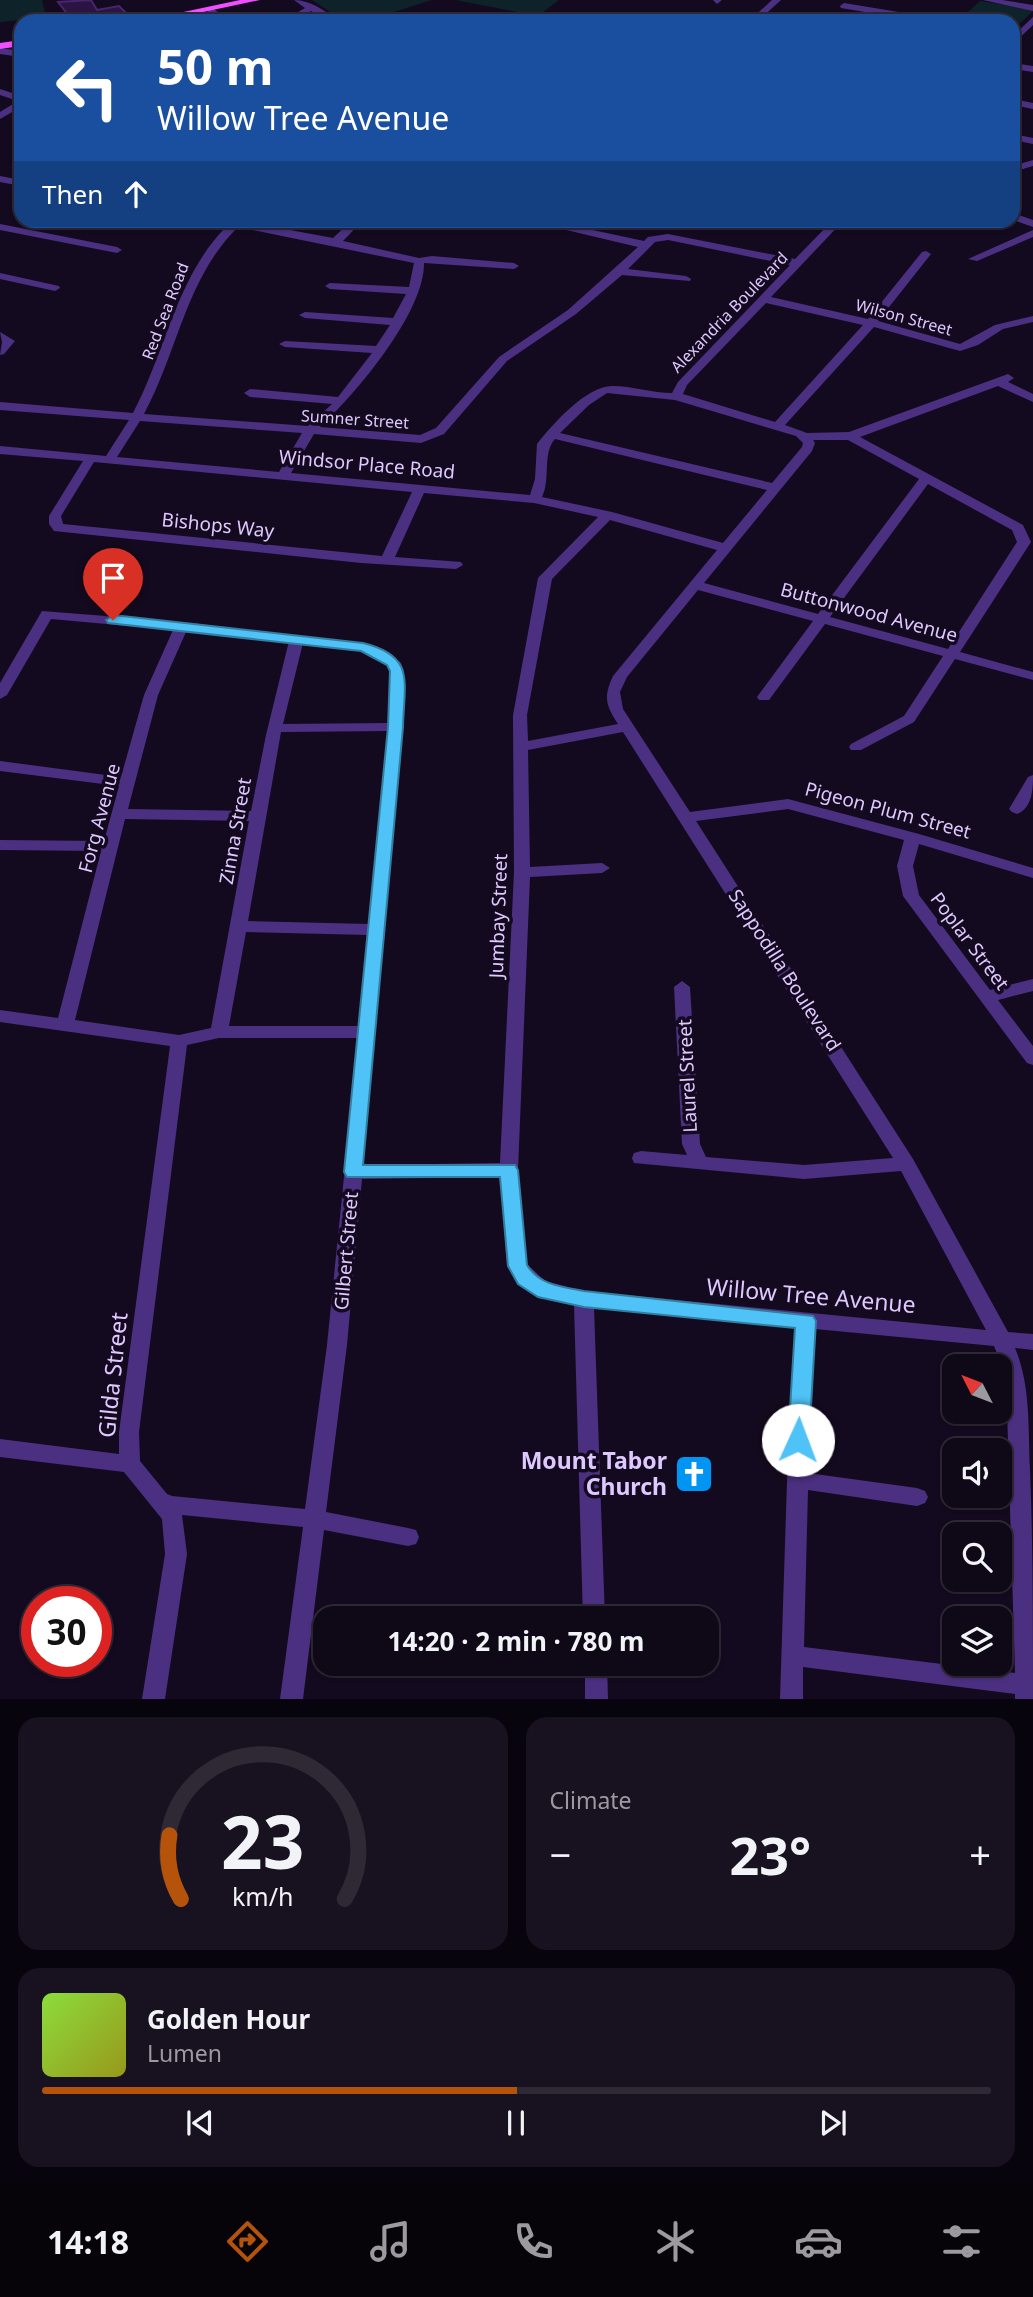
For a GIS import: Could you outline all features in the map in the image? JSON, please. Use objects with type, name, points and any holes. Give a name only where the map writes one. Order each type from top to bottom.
[{"type":"main road","points":[[187,14],[255,0]]},
{"type":"street","points":[[298,0],[324,14]]},
{"type":"street","points":[[761,14],[778,0]]},
{"type":"street","points":[[988,0],[1033,8]]},
{"type":"street","points":[[844,6],[892,14]]},
{"type":"street","points":[[300,14],[313,7]]},
{"type":"street","points":[[210,10],[215,14]]},
{"type":"street","points":[[1020,32],[1033,20]]},
{"type":"street","points":[[0,227],[117,250]]},
{"type":"street","name":"Red Sea Road","points":[[109,460],[137,419],[200,264],[230,228]]},
{"type":"street","points":[[256,228],[419,261],[432,259],[514,265]]},
{"type":"street","points":[[335,242],[350,228]]},
{"type":"street","points":[[578,228],[646,245],[655,238],[668,237],[797,263]]},
{"type":"street","name":"Alexandria Boulevard","points":[[676,396],[682,384],[831,228]]},
{"type":"street","points":[[973,259],[1033,233]]},
{"type":"street","name":"Sumner Street","points":[[0,406],[412,440],[435,435],[466,404],[503,359],[572,312],[646,245]]},
{"type":"street","points":[[778,425],[871,323],[926,254]]},
{"type":"street","points":[[283,476],[309,432],[341,401],[397,322],[420,276],[419,261]]},
{"type":"street","points":[[620,271],[686,279]]},
{"type":"street","points":[[0,276],[55,288]]},
{"type":"street","points":[[330,286],[412,291]]},
{"type":"street","name":"Wilson Street","points":[[762,299],[871,323],[960,348],[974,343],[999,327],[1033,319]]},
{"type":"street","points":[[305,315],[397,322]]},
{"type":"street","points":[[0,335],[9,341],[0,352]]},
{"type":"street","points":[[285,344],[379,350]]},
{"type":"street","points":[[960,348],[973,359]]},
{"type":"street","points":[[534,499],[543,477],[543,444],[603,389],[646,396],[676,396],[684,401],[778,425],[806,437],[850,436],[1003,380],[1033,398]]},
{"type":"street","points":[[250,393],[341,401]]},
{"type":"street","points":[[551,434],[775,488]]},
{"type":"street","points":[[850,436],[1018,528],[1024,542],[909,719],[856,747]]},
{"type":"street","name":"Sappodilla Boulevard","points":[[806,437],[808,448],[620,676],[613,692],[616,709],[626,727],[687,817],[906,1164],[1001,1338],[1012,1365],[1017,1408],[1026,1692]]},
{"type":"street","name":"Windsor Place Road","points":[[0,450],[534,499],[607,515],[725,548]]},
{"type":"street","name":"Bishops Way","points":[[91,458],[53,520],[59,528],[456,565]]},
{"type":"street","points":[[764,697],[927,477]]},
{"type":"street","points":[[387,560],[420,488]]},
{"type":"street","name":"Jumbay Street","points":[[584,1299],[545,1291],[525,1279],[517,1266],[509,1170],[522,872],[520,715],[545,578],[607,515]]},
{"type":"street","points":[[1018,528],[1033,522]]},
{"type":"street","name":"Buttonwood Avenue","points":[[695,585],[1033,676]]},
{"type":"street","name":"Gilbert Street","points":[[0,695],[47,614],[363,647],[376,651],[394,663],[397,671],[396,727],[337,1345],[291,1699]]},
{"type":"street","name":"Forg Avenue","points":[[65,1025],[151,695],[182,626]]},
{"type":"street","name":"Zinna Street","points":[[219,1032],[240,926],[257,816],[284,682],[297,638]]},
{"type":"street","points":[[275,728],[396,727]]},
{"type":"street","points":[[522,747],[626,727]]},
{"type":"street","points":[[0,766],[129,783]]},
{"type":"street","points":[[1017,809],[1033,780]]},
{"type":"street","name":"Pigeon Plum Street","points":[[687,817],[788,804],[913,836],[1033,873]]},
{"type":"street","points":[[121,814],[257,816]]},
{"type":"street","name":"Poplar Street","points":[[913,836],[905,866],[911,896],[1033,1059]]},
{"type":"street","points":[[0,845],[110,846]]},
{"type":"street","points":[[522,872],[602,868]]},
{"type":"street","points":[[240,926],[376,930]]},
{"type":"street","points":[[985,997],[1033,985]]},
{"type":"street","name":"Laurel Street","points":[[682,987],[691,1144],[699,1163]]},
{"type":"street","points":[[0,1016],[179,1041],[219,1032],[367,1032]]},
{"type":"street","name":"Gilda Street","points":[[153,1699],[176,1554],[172,1516],[130,1464],[129,1432],[179,1041]]},
{"type":"street","name":"Laurel Street","points":[[640,1158],[804,1172],[906,1164]]},
{"type":"street","points":[[353,1172],[509,1170]]},
{"type":"street","points":[[584,1299],[594,1606]]},
{"type":"street","name":"Willow Tree Avenue","points":[[584,1299],[1033,1342]]},
{"type":"street","points":[[791,1699],[797,1480],[806,1321]]},
{"type":"street","points":[[0,1448],[130,1464]]},
{"type":"street","points":[[797,1480],[917,1497]]},
{"type":"street","points":[[157,1500],[172,1505],[314,1519],[408,1537]]},
{"type":"street","points":[[794,1656],[1026,1692]]},
{"type":"street","points":[[596,1676],[597,1699]]},
{"type":"shaded area","points":[[0,0],[42,0],[45,14],[14,14],[14,21],[0,22]]},
{"type":"shaded area","points":[[312,0],[432,0],[387,14],[333,14]]},
{"type":"shaded area","points":[[455,0],[559,0],[541,14]]},
{"type":"shaded area","points":[[980,1],[1033,9],[1020,23],[1020,14],[966,14]]},
{"type":"building","points":[[91,0],[97,10],[119,6],[127,14],[67,14],[58,2]]},
{"type":"place","name":"Mount Tabor Church","points":[[694,1474]]},
{"type":"route","points":[[113,620],[363,647],[376,651],[394,663],[397,671],[396,727],[353,1172],[509,1170],[517,1266],[525,1279],[545,1291],[584,1299],[806,1321],[798,1440]]}]
